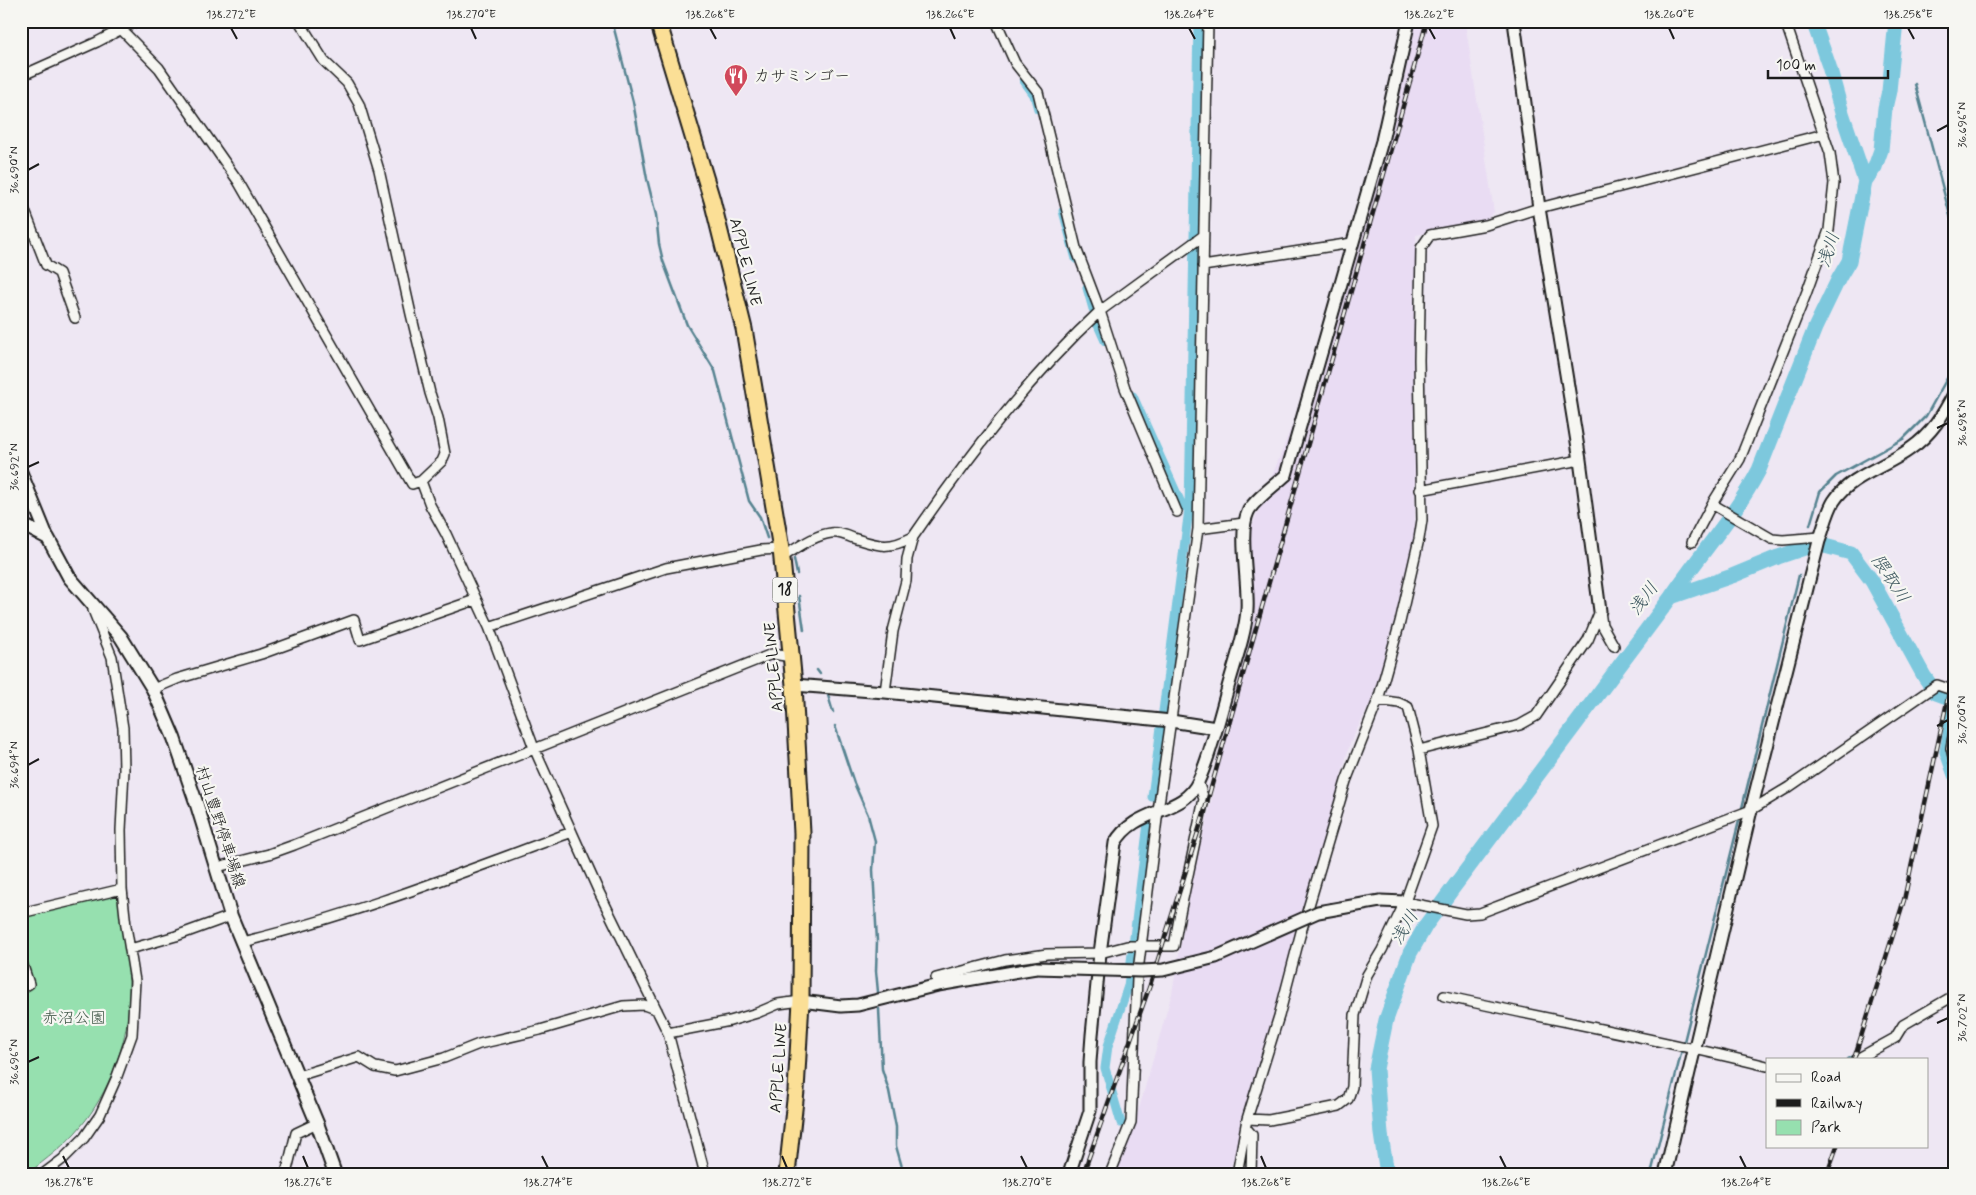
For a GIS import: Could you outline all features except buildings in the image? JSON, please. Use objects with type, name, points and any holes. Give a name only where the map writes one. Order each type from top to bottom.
[{"type":"highway","name":"APPLE LINE","points":[[658,21],[712,200],[744,329],[781,553],[792,656],[802,833],[801,1001],[796,1091],[787,1174]]},
{"type":"main road","points":[[21,524],[48,538]]},
{"type":"main road","name":"村山豊野停車場線","points":[[48,538],[69,577],[121,636],[153,689],[174,738],[217,867],[231,916],[317,1123],[334,1174]]},
{"type":"street","points":[[113,21],[159,68],[238,181],[412,484],[421,482],[442,461],[445,454],[379,170],[364,118],[347,83],[324,61],[299,21]]},
{"type":"street","points":[[21,76],[97,42],[137,21]]},
{"type":"street","points":[[996,21],[1015,63],[1038,92],[1076,248],[1100,310],[1126,388],[1177,512]]},
{"type":"street","points":[[1110,1174],[1131,1122],[1139,948],[1158,811],[1164,720],[1198,529],[1203,266],[1201,237],[1208,21]]},
{"type":"street","points":[[1069,1174],[1090,1111],[1090,1062],[1100,953],[1115,843],[1119,835],[1129,825],[1177,803],[1191,794],[1198,782],[1216,728],[1245,626],[1247,607],[1244,524],[1248,510],[1286,474],[1382,140],[1409,21]]},
{"type":"street","points":[[1514,21],[1539,208],[1580,460],[1602,625],[1614,646]]},
{"type":"street","points":[[1692,542],[1740,459],[1799,312],[1828,230],[1834,183],[1830,153],[1785,21]]},
{"type":"street","points":[[1237,1174],[1246,1123],[1279,1016],[1301,932],[1346,781],[1378,700],[1400,622],[1419,539],[1422,520],[1420,490],[1421,248],[1430,236],[1486,226],[1539,208],[1824,134]]},
{"type":"street","points":[[21,201],[46,265],[59,273],[75,318]]},
{"type":"street","points":[[885,692],[893,631],[906,581],[913,537],[956,475],[1023,393],[1084,325],[1100,310],[1201,237]]},
{"type":"street","points":[[1203,266],[1352,243]]},
{"type":"street","points":[[1665,1174],[1751,810],[1819,539],[1834,501],[1851,483],[1909,450],[1928,435],[1940,419],[1955,392]]},
{"type":"street","points":[[1420,490],[1580,460]]},
{"type":"street","points":[[21,472],[48,538]]},
{"type":"street","points":[[421,482],[489,627],[534,748],[598,890],[668,1033],[705,1174]]},
{"type":"street","points":[[1713,505],[1772,539],[1819,539]]},
{"type":"street","points":[[1198,529],[1244,524]]},
{"type":"street","points":[[489,627],[666,568],[761,550],[781,553],[821,535],[833,533],[846,535],[882,547],[902,543],[913,537]]},
{"type":"street","points":[[153,689],[177,679],[261,654],[354,620],[360,640],[475,600]]},
{"type":"street","points":[[43,1174],[63,1159],[84,1138],[100,1115],[132,1035],[135,981],[122,889],[123,728],[112,657],[90,602]]},
{"type":"street","points":[[1420,750],[1520,726],[1536,716],[1588,640],[1600,611]]},
{"type":"street","points":[[217,867],[269,854],[294,845],[772,654],[792,656]]},
{"type":"street","points":[[794,685],[885,692],[1164,720],[1216,728]]},
{"type":"street","points":[[668,1033],[730,1021],[778,1004],[801,1001],[841,1006],[858,1005],[938,985],[1036,968],[1163,970],[1216,957],[1318,912],[1380,902],[1405,902],[1462,913],[1480,913],[1751,810],[1797,782],[1937,685],[1955,691]]},
{"type":"street","points":[[1246,1123],[1339,1106],[1348,1099],[1352,1087],[1354,1015],[1367,975],[1382,950],[1405,902],[1432,826],[1420,750],[1408,707],[1399,703],[1378,700]]},
{"type":"street","points":[[1955,725],[1951,748],[1955,765]]},
{"type":"street","points":[[938,985],[936,978],[1005,960],[1047,954],[1100,953],[1127,946],[1139,948],[1174,946],[1204,799],[1198,782]]},
{"type":"street","points":[[242,942],[280,933],[420,888],[572,832]]},
{"type":"street","points":[[21,913],[122,889]]},
{"type":"street","points":[[130,950],[231,916]]},
{"type":"street","points":[[21,960],[29,984],[21,989]]},
{"type":"street","points":[[1859,1058],[1896,1038],[1903,1025],[1955,995]]},
{"type":"street","points":[[1444,996],[1554,1021],[1696,1048],[1766,1066]]},
{"type":"street","points":[[298,1076],[359,1057],[375,1067],[395,1071],[444,1058],[479,1044],[540,1030],[623,1006],[644,1005],[657,1010]]},
{"type":"street","points":[[286,1174],[296,1133],[317,1123]]},
{"type":"street","points":[[1246,1123],[1252,1135],[1251,1174]]},
{"type":"shaded area","points":[[1415,21],[1465,21],[1494,212],[1485,221],[1416,235],[1414,322],[1415,539],[1404,583],[1372,700],[1350,743],[1229,1174],[1116,1174],[1134,1126],[1172,993],[1194,870],[1210,807],[1250,621],[1248,531],[1253,524],[1314,370],[1363,214]]},
{"type":"green space","name":"赤沼公園","points":[[114,895],[118,897],[129,990],[127,1019],[120,1052],[108,1084],[81,1126],[69,1139],[27,1174],[21,1174],[21,993],[33,985],[21,952],[21,915]]},
{"type":"waterway","points":[[612,21],[633,102],[647,179],[656,215],[663,261],[687,325],[715,371],[749,501],[760,517],[767,538]]},
{"type":"waterway","points":[[1152,797],[1189,509],[1198,21]]},
{"type":"waterway","name":"浅川","points":[[1387,1174],[1381,1134],[1376,1069],[1386,1020],[1410,953],[1426,925],[1671,597],[1750,487],[1759,470],[1815,328],[1849,261],[1865,181],[1813,21]]},
{"type":"waterway","points":[[1865,181],[1875,167],[1881,150],[1896,21]]},
{"type":"waterway","points":[[1024,81],[1034,95],[1038,109]]},
{"type":"waterway","points":[[1915,84],[1955,234]]},
{"type":"waterway","points":[[1063,211],[1076,259]]},
{"type":"waterway","points":[[1087,288],[1093,309]]},
{"type":"waterway","points":[[1096,321],[1105,341]]},
{"type":"waterway","points":[[1810,525],[1820,492],[1836,476],[1903,439],[1926,416],[1955,364]]},
{"type":"waterway","points":[[1133,396],[1182,505],[1189,509]]},
{"type":"waterway","name":"隈取川","points":[[1671,597],[1811,546],[1821,545],[1851,553],[1872,581],[1924,676],[1936,693],[1955,700]]},
{"type":"waterway","points":[[794,559],[797,574]]},
{"type":"waterway","points":[[1741,812],[1799,575]]},
{"type":"waterway","points":[[799,596],[804,630]]},
{"type":"waterway","points":[[817,670],[820,674]]},
{"type":"waterway","points":[[827,692],[833,712]]},
{"type":"waterway","name":"隈取川","points":[[1955,707],[1947,752],[1955,775]]},
{"type":"waterway","points":[[835,726],[854,783],[868,815],[875,841],[873,870],[878,992]]},
{"type":"waterway","points":[[1651,1174],[1740,817]]},
{"type":"waterway","points":[[1121,1123],[1105,1068],[1108,1046],[1128,986],[1148,823]]},
{"type":"waterway","points":[[879,1009],[882,1069],[889,1091],[896,1127],[896,1146],[904,1174]]},
{"type":"waterway","points":[[1850,1058],[1855,1055]]},
{"type":"railway","points":[[1083,1174],[1150,985],[1204,813],[1427,21]]},
{"type":"railway","points":[[1854,1058],[1904,900],[1955,665]]},
{"type":"railway","points":[[1827,1174],[1836,1148]]},
{"type":"place","name":"カサミンゴー","points":[[736,97]]}]
